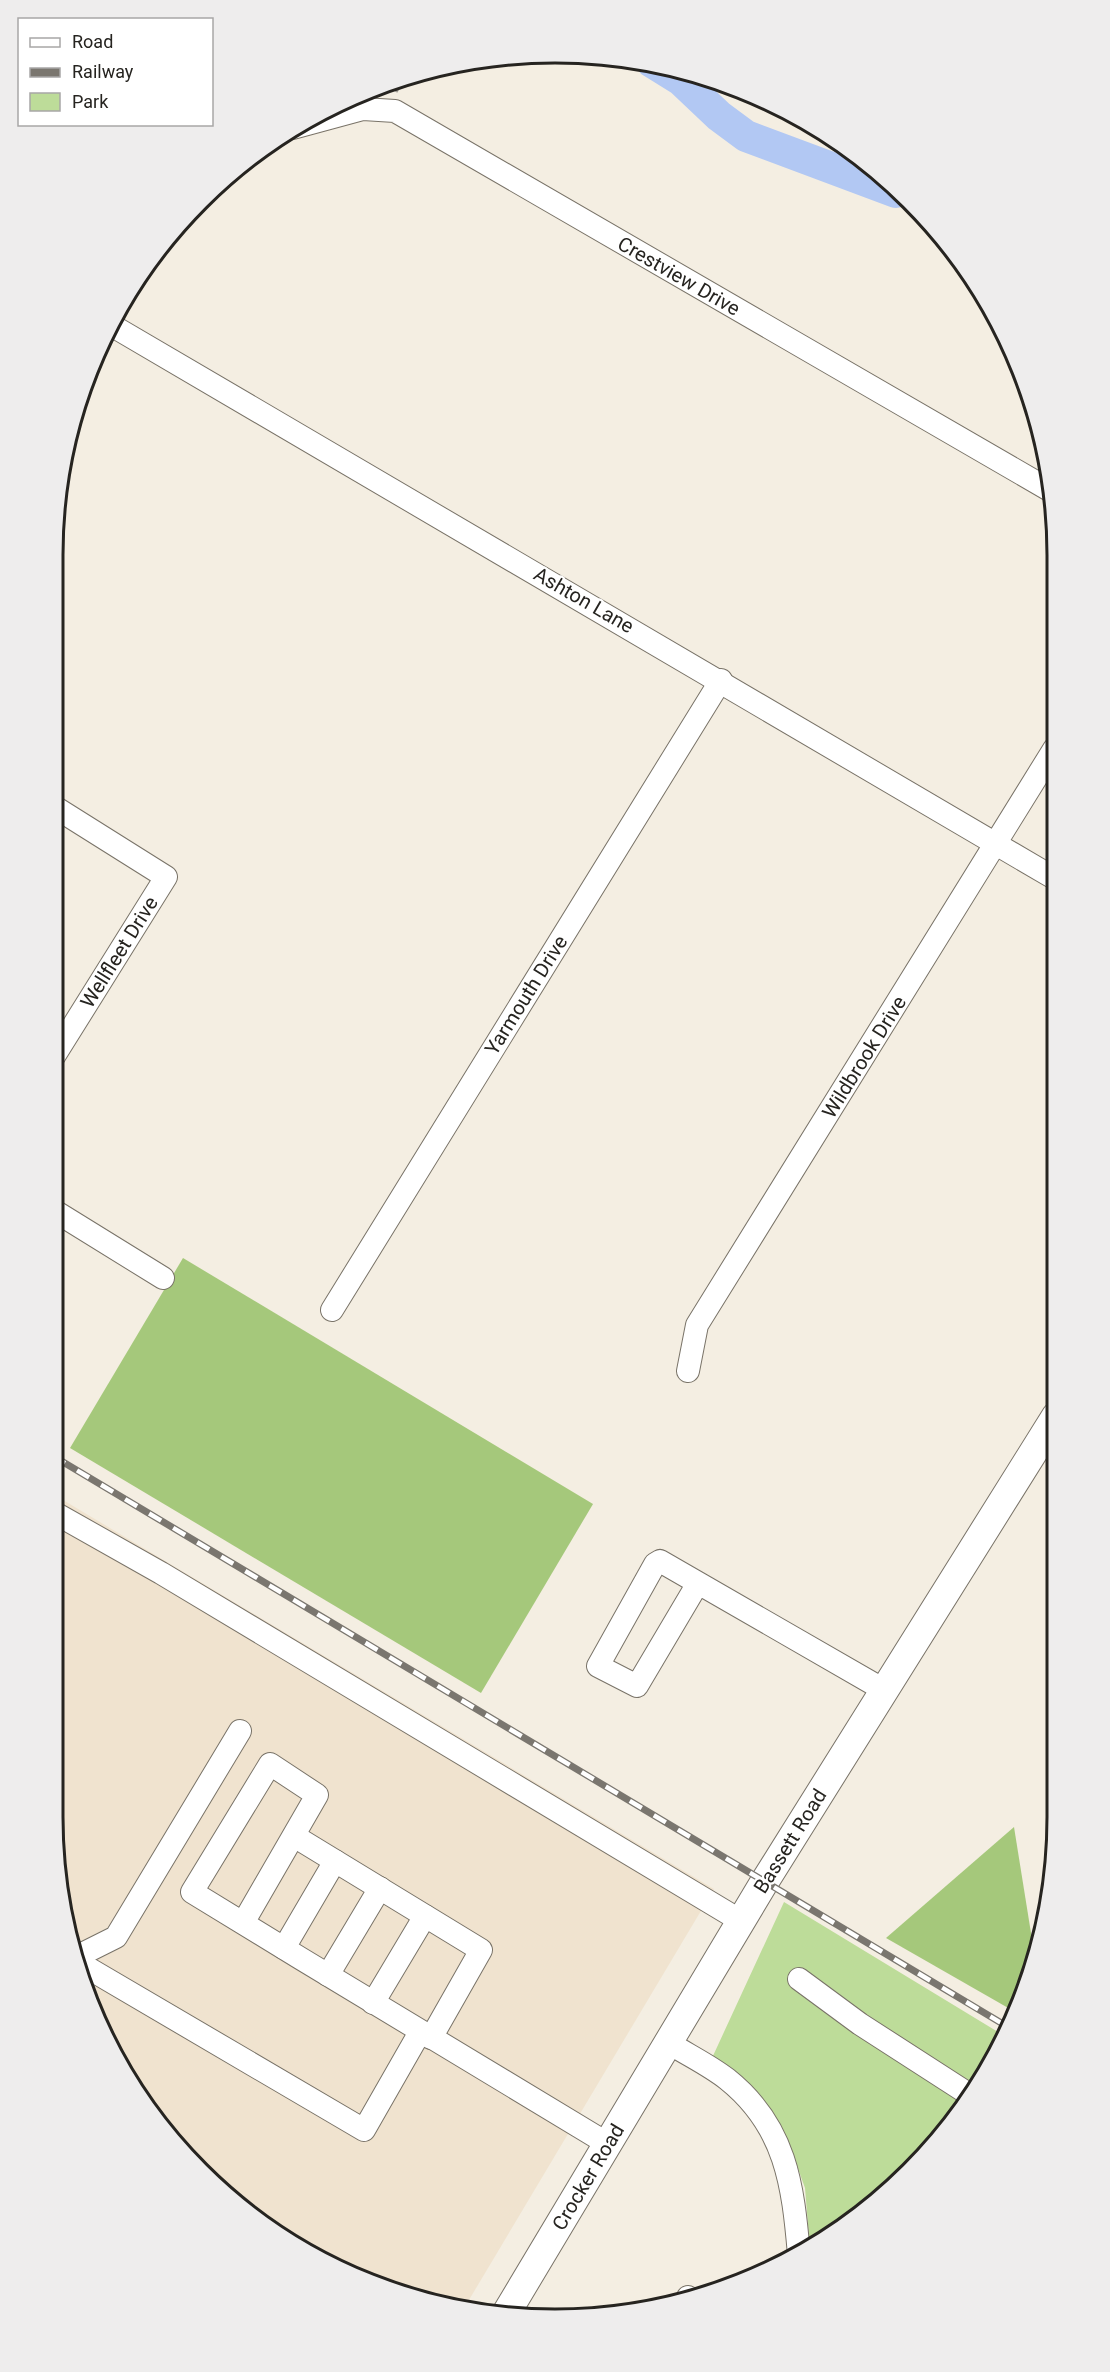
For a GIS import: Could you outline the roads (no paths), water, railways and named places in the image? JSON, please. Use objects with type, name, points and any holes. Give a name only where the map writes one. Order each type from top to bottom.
[{"type":"main road","name":"Bassett Road","points":[[669,2043],[741,1921],[1047,1430]]},
{"type":"main road","name":"Crocker Road","points":[[512,2307],[669,2043]]},
{"type":"street","name":"Crestview Drive","points":[[329,118],[363,109],[395,111],[1042,486]]},
{"type":"street","name":"Ashton Lane","points":[[118,329],[721,680],[1047,874]]},
{"type":"street","name":"Yarmouth Drive","points":[[332,1311],[721,680]]},
{"type":"street","name":"Wildbrook Drive","points":[[688,1371],[698,1325],[1047,761]]},
{"type":"street","name":"Wellfleet Drive","points":[[63,814],[166,877],[63,1041]]},
{"type":"street","points":[[63,1217],[163,1278]]},
{"type":"street","points":[[63,1518],[161,1573],[741,1921]]},
{"type":"street","points":[[698,1583],[638,1686],[598,1666],[657,1561],[698,1583],[884,1690]]},
{"type":"street","points":[[83,1955],[116,1937],[240,1731]]},
{"type":"street","points":[[243,1923],[317,1795],[270,1764],[192,1892],[373,2003],[608,2144]]},
{"type":"street","points":[[86,1965],[364,2130],[481,1950],[294,1836]]},
{"type":"street","points":[[284,1948],[335,1861]]},
{"type":"street","points":[[328,1975],[380,1888]]},
{"type":"street","points":[[373,2003],[425,1916]]},
{"type":"street","points":[[799,1979],[860,2024],[963,2091]]},
{"type":"street","points":[[669,2043],[738,2089],[772,2132],[784,2157],[793,2189],[798,2245]]},
{"type":"waterway","points":[[680,80],[719,116],[746,136],[880,186]]},
{"type":"railway","points":[[63,1462],[1002,2023]]}]
